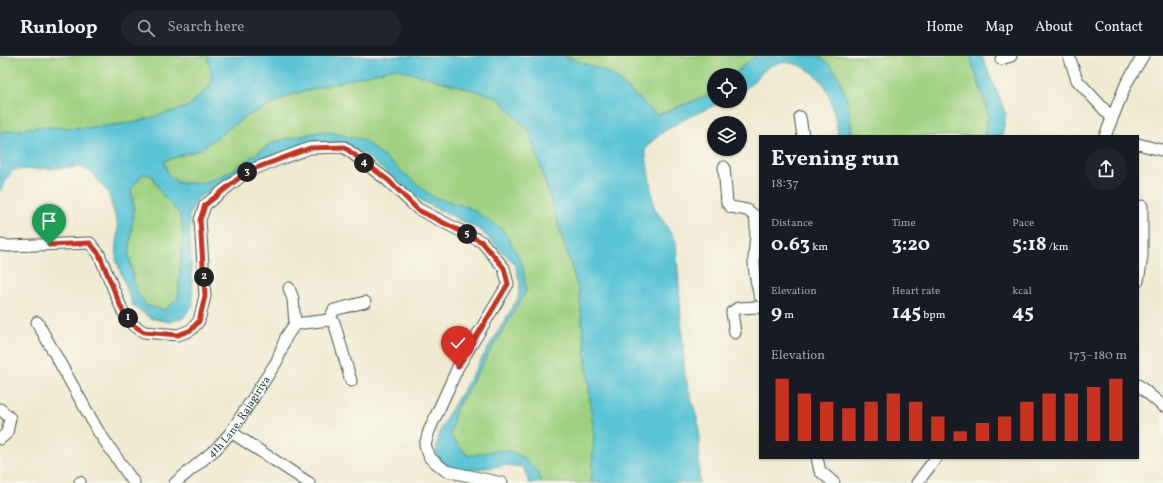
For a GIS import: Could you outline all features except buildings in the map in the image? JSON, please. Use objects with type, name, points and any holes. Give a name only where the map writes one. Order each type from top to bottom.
[{"type":"street","points":[[1069,56],[1077,80],[1112,118]]},
{"type":"street","points":[[1105,135],[1126,84],[1144,56]]},
{"type":"street","points":[[800,117],[803,135]]},
{"type":"street","points":[[1139,144],[1161,150]]},
{"type":"street","points":[[0,245],[90,243],[99,254],[123,312],[133,325],[144,332],[178,335],[191,330],[199,321],[205,296],[200,220],[205,205],[248,171],[310,148],[344,147],[388,180],[418,210],[482,242],[504,268],[508,284],[458,367],[429,431],[425,445],[430,458],[446,471],[502,483]]},
{"type":"street","points":[[724,167],[727,203],[730,207],[747,210],[755,216],[759,229],[754,261],[755,279],[759,293]]},
{"type":"street","points":[[1139,269],[1142,206]]},
{"type":"street","points":[[289,288],[293,299],[294,324],[329,320],[334,322],[351,381]]},
{"type":"street","points":[[329,320],[334,310],[365,302]]},
{"type":"street","points":[[735,333],[732,312],[738,308],[759,307]]},
{"type":"street","points":[[37,322],[98,431],[134,483]]},
{"type":"street","name":"4th Lane, Rajagiriya","points":[[175,483],[217,448],[231,432],[278,361],[286,337],[294,324]]},
{"type":"street","points":[[1139,386],[1163,406]]},
{"type":"street","points":[[0,409],[10,418],[7,433],[0,439]]},
{"type":"street","points":[[231,432],[309,483]]},
{"type":"street","points":[[817,459],[820,471],[834,483]]},
{"type":"street","points":[[917,483],[935,459]]},
{"type":"green space","points":[[0,56],[207,56],[212,77],[210,86],[187,107],[133,123],[84,128],[37,127],[0,132]]},
{"type":"green space","points":[[563,56],[757,56],[741,68],[707,68],[707,96],[657,115],[616,78],[603,70]]},
{"type":"green space","points":[[816,56],[970,56],[989,116],[984,135],[852,135],[851,125],[829,65]]},
{"type":"green space","points":[[395,68],[497,97],[530,133],[579,292],[594,437],[591,483],[541,483],[539,473],[508,450],[468,456],[450,436],[456,409],[526,291],[522,263],[470,208],[433,197],[363,140],[324,131],[273,142],[230,172],[204,183],[178,183],[168,174],[164,161],[201,149],[243,118],[293,94]]},
{"type":"green space","points":[[142,173],[152,176],[161,193],[180,214],[183,233],[178,299],[164,310],[147,306],[136,291],[129,255],[134,208],[131,189]]},
{"type":"water","points":[[207,56],[563,56],[603,70],[616,78],[657,115],[707,96],[707,108],[709,108],[681,121],[660,134],[645,150],[654,207],[676,241],[685,376],[699,426],[699,483],[591,483],[594,437],[579,292],[530,133],[497,97],[395,68],[293,94],[243,118],[201,149],[164,161],[168,174],[178,183],[204,183],[230,172],[273,142],[324,131],[363,140],[433,197],[470,208],[503,230],[522,263],[526,291],[456,409],[450,436],[468,456],[493,451],[508,451],[521,456],[536,471],[541,483],[529,483],[523,467],[506,465],[457,472],[441,462],[436,454],[438,436],[448,415],[518,298],[520,283],[515,264],[480,230],[422,201],[361,152],[336,143],[299,146],[264,159],[219,183],[197,199],[189,216],[193,305],[183,318],[169,322],[150,318],[133,306],[116,260],[118,226],[108,192],[91,172],[80,167],[12,170],[0,190],[0,132],[37,127],[84,128],[133,123],[187,107],[210,86],[212,77]],"holes":[[[143,174],[152,176],[161,193],[180,214],[183,233],[178,299],[164,310],[147,306],[136,291],[129,255],[134,208],[131,189]]]},
{"type":"water","points":[[757,56],[816,56],[825,61],[833,68],[844,90],[850,114],[852,135],[838,135],[834,112],[826,88],[816,75],[809,70],[794,64],[778,63],[770,66],[762,72],[747,88],[747,68],[741,68]]},
{"type":"water","points":[[970,56],[982,56],[1006,114],[1002,135],[984,135],[989,116]]},
{"type":"waterway","points":[[0,190],[12,170]]},
{"type":"route","points":[[49,245],[90,243],[99,254],[123,312],[133,325],[144,332],[178,335],[191,330],[199,321],[205,296],[200,220],[205,205],[248,171],[310,148],[344,147],[388,180],[418,210],[482,242],[504,268],[508,284],[458,367]]}]
